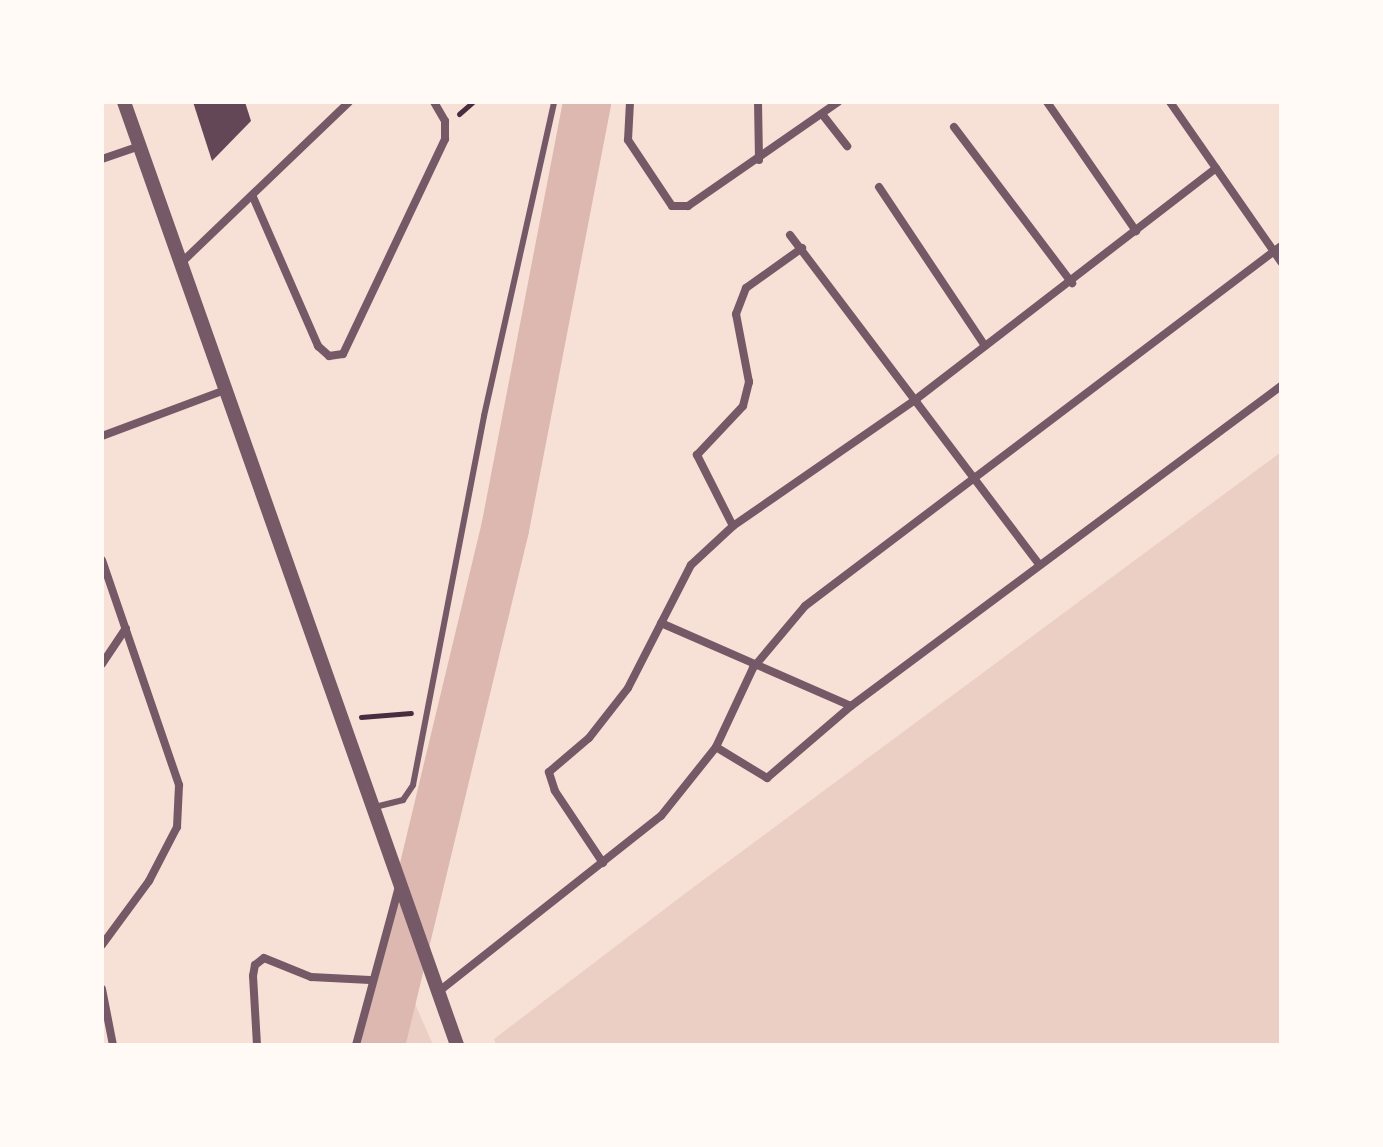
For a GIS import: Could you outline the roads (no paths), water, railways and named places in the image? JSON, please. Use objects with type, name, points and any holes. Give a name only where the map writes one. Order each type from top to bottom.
[{"type":"street","points":[[124,102],[457,1045]]},
{"type":"street","points":[[180,264],[349,102]]},
{"type":"street","points":[[253,197],[318,346],[329,356],[343,354],[445,139],[445,121],[434,102]]},
{"type":"street","points":[[630,102],[628,140],[672,206],[688,206],[759,160],[838,102]]},
{"type":"street","points":[[758,102],[759,160]]},
{"type":"street","points":[[1047,102],[1136,231]]},
{"type":"street","points":[[1170,102],[1278,249],[1281,262]]},
{"type":"street","points":[[822,114],[847,146]]},
{"type":"street","points":[[954,127],[1072,283]]},
{"type":"street","points":[[102,159],[141,146]]},
{"type":"street","points":[[603,863],[555,791],[549,772],[589,738],[628,688],[691,565],[733,526],[915,400],[1072,283],[1216,168]]},
{"type":"street","points":[[879,187],[985,346]]},
{"type":"street","points":[[790,235],[1039,564]]},
{"type":"street","points":[[733,526],[697,455],[743,406],[749,382],[736,314],[746,288],[802,248]]},
{"type":"street","points":[[438,993],[661,816],[716,747],[753,668],[805,606],[1278,249]]},
{"type":"street","points":[[716,747],[767,778],[851,706],[1281,386]]},
{"type":"street","points":[[102,436],[225,390]]},
{"type":"street","points":[[102,560],[179,785],[177,827],[149,881],[102,945]]},
{"type":"street","points":[[661,623],[753,668],[851,706]]},
{"type":"street","points":[[102,664],[126,628]]},
{"type":"street","points":[[356,1045],[370,980],[399,887]]},
{"type":"street","points":[[257,1045],[253,976],[255,965],[264,958],[311,977],[370,980]]},
{"type":"street","points":[[102,989],[113,1045]]},
{"type":"lane","points":[[371,808],[403,800],[413,785],[554,102]]},
{"type":"waterway","points":[[381,1045],[505,529],[587,102]]}]
